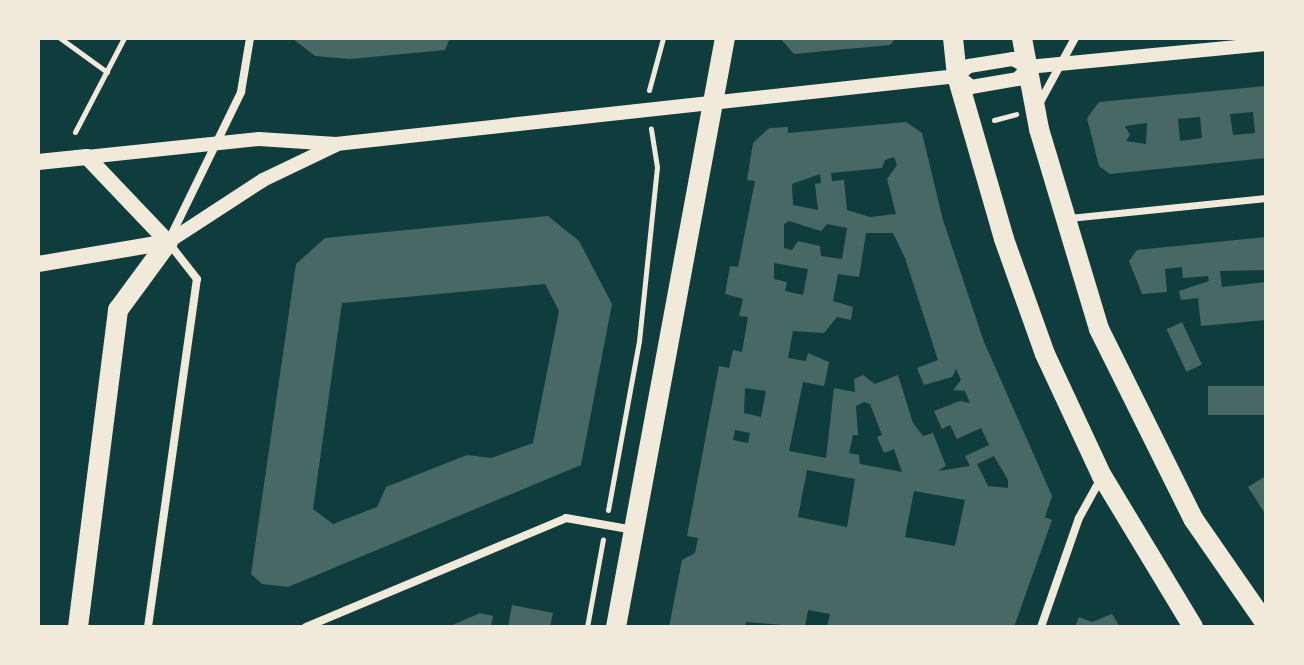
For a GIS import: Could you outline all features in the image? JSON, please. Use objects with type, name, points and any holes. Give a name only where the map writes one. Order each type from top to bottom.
[{"type":"main road","points":[[616,627],[725,38]]},
{"type":"main road","points":[[953,38],[957,76],[1004,239],[1045,354],[1102,476],[1193,627]]},
{"type":"main road","points":[[1022,38],[1028,67],[1026,112],[1099,329],[1147,435],[1219,562],[1266,624]]},
{"type":"main road","points":[[38,162],[87,157],[168,242]]},
{"type":"main road","points":[[38,264],[168,242]]},
{"type":"main road","points":[[78,627],[118,310],[168,242]]},
{"type":"street","points":[[168,242],[220,142],[241,92],[250,38]]},
{"type":"street","points":[[1026,112],[1061,64],[1075,38]]},
{"type":"street","points":[[87,157],[259,139],[336,144],[957,76],[969,66],[1013,59],[1028,67],[1266,44]]},
{"type":"street","points":[[957,76],[971,87],[1018,79],[1028,67]]},
{"type":"street","points":[[168,242],[263,180],[336,144]]},
{"type":"street","points":[[1063,219],[1266,198]]},
{"type":"street","points":[[148,627],[197,279],[168,242]]},
{"type":"street","points":[[1041,627],[1079,518],[1102,476]]},
{"type":"street","points":[[306,627],[566,518],[636,530]]},
{"type":"path","points":[[60,38],[107,72]]},
{"type":"path","points":[[75,132],[124,38]]},
{"type":"path","points":[[650,76],[663,38]]},
{"type":"path","points":[[994,120],[1026,112]]},
{"type":"path","points":[[608,506],[639,341],[657,167],[652,136]]},
{"type":"path","points":[[587,627],[603,540]]},
{"type":"building","points":[[292,38],[450,38],[445,50],[350,59],[315,56]]},
{"type":"building","points":[[780,38],[896,38],[890,45],[794,54]]},
{"type":"building","points":[[1266,86],[1266,158],[1110,174],[1099,166],[1087,118],[1099,102]],"holes":[[[1253,112],[1255,133],[1233,135],[1230,114]],[[1200,117],[1202,138],[1180,141],[1178,119]],[[1147,123],[1146,144],[1126,141],[1130,135],[1125,126]]]},
{"type":"building","points":[[906,122],[922,133],[943,220],[984,342],[1052,496],[1045,517],[1052,520],[1014,627],[827,627],[830,614],[808,610],[805,627],[746,622],[745,627],[669,627],[682,560],[695,553],[698,538],[687,536],[719,366],[729,368],[733,350],[742,352],[748,317],[739,316],[743,299],[725,294],[730,266],[738,267],[755,181],[747,180],[753,143],[769,128],[788,127],[788,133]],"holes":[[[894,157],[897,165],[887,179],[896,214],[870,217],[847,210],[844,180],[832,181],[831,173],[882,168],[885,160]],[[820,174],[821,183],[815,184],[818,210],[793,205],[792,184]],[[789,221],[821,231],[827,224],[847,228],[842,259],[821,256],[820,246],[798,241],[792,250],[784,248],[784,224]],[[866,233],[893,233],[905,258],[938,360],[917,368],[924,385],[952,377],[956,369],[961,380],[953,390],[965,391],[970,403],[960,401],[934,411],[942,429],[950,425],[957,439],[981,428],[989,445],[965,456],[970,466],[938,471],[946,466],[933,433],[923,436],[913,423],[898,375],[875,384],[863,375],[854,379],[855,392],[834,388],[826,458],[789,451],[803,382],[824,386],[829,362],[808,353],[806,361],[788,358],[793,331],[824,333],[837,317],[851,320],[853,307],[833,301],[838,274],[859,277]],[[774,263],[808,269],[803,295],[785,291],[787,282],[774,279]],[[745,388],[766,391],[761,417],[744,413]],[[864,402],[870,404],[882,435],[877,437],[884,453],[894,449],[902,472],[860,464],[859,455],[849,453],[853,435],[858,435],[856,406]],[[735,430],[750,433],[748,443],[733,440]],[[994,456],[1008,480],[1008,488],[988,486],[977,464]],[[807,470],[855,479],[847,527],[798,517]],[[914,491],[965,500],[955,546],[905,537]]]},
{"type":"building","points":[[548,216],[579,241],[612,304],[581,465],[288,587],[262,584],[251,574],[296,264],[325,238]],"holes":[[[545,284],[559,311],[533,443],[491,458],[467,455],[386,487],[377,507],[333,524],[313,509],[342,303]]]},
{"type":"building","points":[[1266,237],[1266,270],[1220,271],[1222,287],[1266,282],[1266,320],[1201,326],[1198,298],[1181,300],[1179,291],[1209,281],[1208,276],[1183,278],[1182,267],[1165,269],[1167,292],[1142,294],[1129,261],[1137,250]]},
{"type":"building","points":[[1182,322],[1202,365],[1186,372],[1167,329]]},
{"type":"building","points":[[1208,386],[1266,386],[1266,415],[1208,415]]},
{"type":"building","points":[[1264,477],[1266,481],[1266,515],[1248,487]]},
{"type":"building","points":[[512,605],[553,613],[550,627],[508,627]]},
{"type":"building","points":[[480,613],[493,616],[491,627],[448,627]]},
{"type":"building","points":[[1112,614],[1120,627],[1075,627],[1079,617],[1092,622]]}]
